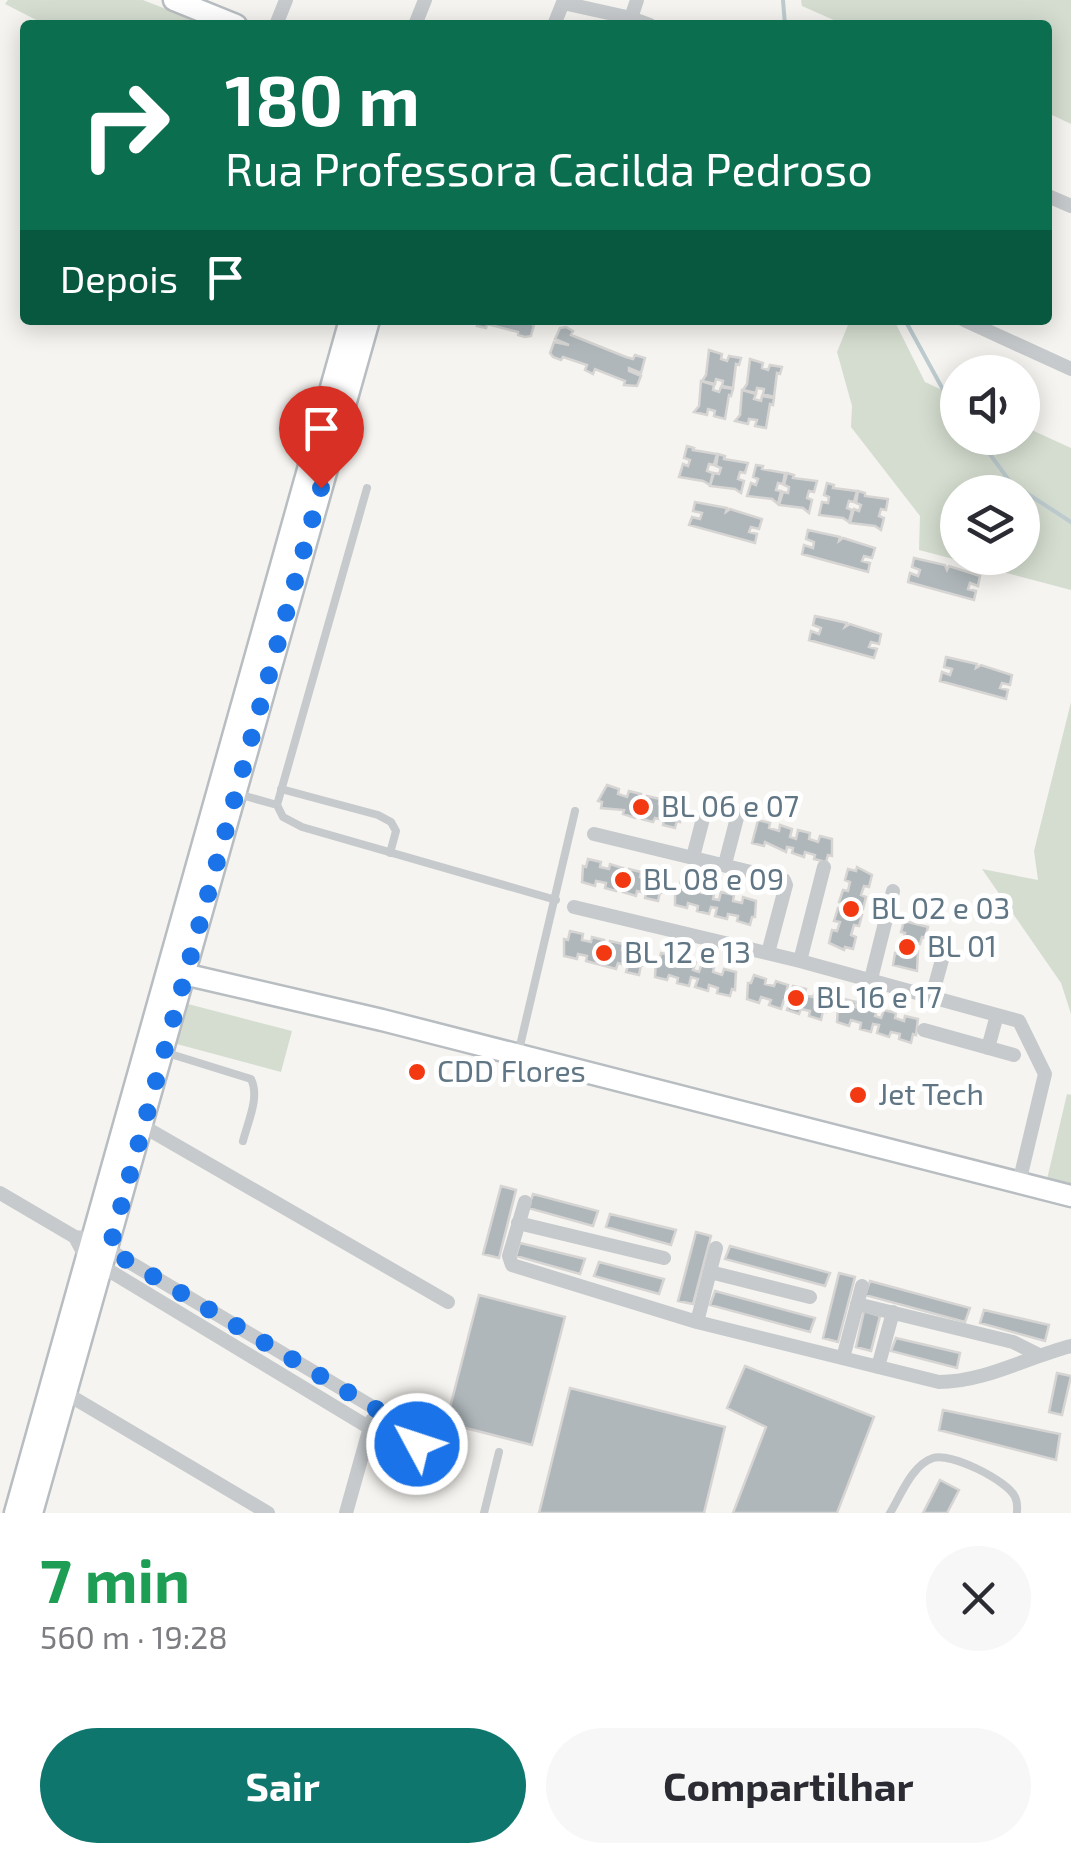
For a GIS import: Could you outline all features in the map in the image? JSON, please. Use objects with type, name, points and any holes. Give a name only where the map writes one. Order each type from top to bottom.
[{"type":"street","points":[[174,0],[224,20]]},
{"type":"street","points":[[632,18],[637,0]]},
{"type":"street","points":[[564,2],[637,20]]},
{"type":"street","points":[[32,1513],[92,1250],[176,973],[349,325]]},
{"type":"street","points":[[134,1121],[164,1052],[176,973],[234,793],[368,325]]},
{"type":"street","points":[[975,325],[1071,369]]},
{"type":"street","points":[[693,856],[706,806]]},
{"type":"street","points":[[724,864],[738,814]]},
{"type":"street","points":[[594,834],[785,881],[768,953]]},
{"type":"street","points":[[800,961],[824,867]]},
{"type":"street","points":[[871,980],[894,891]]},
{"type":"street","points":[[574,907],[800,961],[1014,1019],[1024,1026],[1045,1074],[1019,1183]]},
{"type":"street","points":[[932,996],[945,949]]},
{"type":"street","points":[[176,973],[519,1055],[1071,1196]]},
{"type":"street","points":[[988,1048],[997,1015]]},
{"type":"street","points":[[924,1030],[1014,1055]]},
{"type":"street","points":[[134,1121],[448,1302]]},
{"type":"street","points":[[0,1193],[370,1428],[405,1445],[417,1444],[418,1437],[413,1431],[92,1250]]},
{"type":"street","points":[[525,1202],[509,1256],[512,1265],[696,1322],[939,1382],[958,1382],[1071,1346]]},
{"type":"street","points":[[518,1223],[664,1258]]},
{"type":"street","points":[[696,1322],[716,1248]]},
{"type":"street","points":[[710,1272],[810,1297]]},
{"type":"street","points":[[843,1358],[862,1286]]},
{"type":"street","points":[[858,1304],[1013,1342],[1039,1355]]},
{"type":"street","points":[[878,1367],[893,1312]]},
{"type":"street","points":[[15,1513],[58,1390]]},
{"type":"street","points":[[58,1390],[268,1513]]},
{"type":"street","points":[[346,1513],[374,1410]]},
{"type":"lane","points":[[367,488],[277,805],[292,824],[556,900]]},
{"type":"lane","points":[[281,789],[391,822],[396,831],[390,853]]},
{"type":"lane","points":[[234,793],[277,805]]},
{"type":"lane","points":[[519,1055],[574,811]]},
{"type":"lane","points":[[164,1052],[250,1079],[254,1098],[243,1140]]},
{"type":"lane","points":[[484,1513],[499,1452]]},
{"type":"lane","points":[[890,1513],[918,1467],[930,1458],[944,1456],[959,1460],[1008,1488],[1015,1497],[1016,1513]]},
{"type":"shaded area","points":[[8,0],[143,0],[194,20],[36,20],[5,4]]},
{"type":"shaded area","points":[[801,0],[1071,0],[1071,124],[1052,115],[1052,20],[834,20],[802,6]]},
{"type":"shaded area","points":[[848,325],[896,325],[925,382],[940,389],[940,455],[1040,455],[1040,434],[1071,448],[1071,590],[1014,575],[1040,575],[1040,475],[940,475],[940,556],[919,550],[920,516],[851,427],[852,406],[837,352]]},
{"type":"shaded area","points":[[1071,702],[1071,1014],[1061,983],[982,869],[1038,880],[1034,851]]},
{"type":"shaded area","points":[[184,1003],[292,1031],[281,1072],[173,1043]]},
{"type":"shaded area","points":[[1067,1094],[1071,1095],[1071,1184],[1047,1179]]},
{"type":"building","points":[[491,325],[534,325],[531,336]]},
{"type":"building","points":[[560,328],[573,331],[571,335],[626,357],[645,358],[641,373],[629,368],[641,376],[637,386],[624,385],[625,381],[595,369],[593,374],[585,370],[587,365],[553,357],[550,353],[554,342],[569,345],[555,339]]},
{"type":"building","points":[[709,350],[722,354],[721,359],[727,361],[729,356],[741,358],[736,364],[733,388],[722,386],[723,381],[716,379],[715,384],[702,381]]},
{"type":"building","points":[[750,359],[763,363],[762,368],[768,370],[770,365],[782,367],[777,373],[774,397],[763,394],[764,389],[757,388],[756,393],[743,390]]},
{"type":"building","points":[[701,381],[714,385],[713,390],[719,392],[721,387],[733,389],[725,419],[708,409],[707,415],[694,412],[699,406]]},
{"type":"building","points":[[742,390],[756,394],[754,399],[761,401],[762,396],[774,398],[766,428],[755,426],[757,420],[749,419],[748,424],[735,421],[740,415]]},
{"type":"building","points":[[687,446],[717,454],[707,471],[713,473],[710,485],[679,477],[683,464],[688,466],[690,460],[684,458]]},
{"type":"building","points":[[718,454],[724,459],[748,463],[738,479],[744,481],[741,493],[710,486],[714,473],[719,474],[721,468],[716,466]]},
{"type":"building","points":[[756,465],[785,473],[783,484],[778,483],[776,490],[781,491],[778,504],[772,499],[747,496],[751,483],[756,485],[758,479],[753,477]]},
{"type":"building","points":[[787,473],[793,478],[817,481],[807,498],[812,500],[809,513],[803,508],[779,505],[783,492],[788,493],[789,487],[784,485]]},
{"type":"building","points":[[827,483],[833,488],[857,491],[847,508],[852,510],[849,522],[819,515],[822,502],[828,503],[829,497],[824,495]]},
{"type":"building","points":[[858,491],[865,496],[888,499],[886,510],[881,509],[879,516],[884,518],[881,530],[850,523],[854,509],[859,511],[861,505],[856,503]]},
{"type":"building","points":[[695,502],[762,519],[759,529],[751,527],[749,532],[757,534],[755,543],[689,525],[692,517],[700,519],[702,513],[693,511]]},
{"type":"building","points":[[808,530],[875,548],[872,558],[864,556],[862,561],[870,563],[868,572],[802,554],[804,545],[813,548],[814,542],[806,539]]},
{"type":"building","points":[[914,558],[940,564],[940,575],[980,576],[978,586],[970,583],[968,589],[976,591],[974,600],[908,582],[910,573],[918,576],[920,570],[912,567]]},
{"type":"building","points":[[815,616],[881,634],[879,644],[871,642],[869,647],[877,649],[874,658],[809,640],[811,631],[819,634],[821,628],[813,625]]},
{"type":"building","points":[[946,657],[1012,675],[1010,685],[1002,683],[1000,688],[1008,690],[1006,699],[940,681],[942,672],[950,675],[952,669],[944,667]]},
{"type":"building","name":"BL 06 e 07","points":[[607,785],[627,797],[629,791],[641,794],[639,802],[645,804],[647,796],[660,799],[659,804],[668,807],[669,802],[681,805],[680,822],[675,828],[663,825],[664,820],[642,819],[643,813],[637,811],[635,818],[623,814],[624,810],[601,808],[602,802],[598,801]]},
{"type":"building","points":[[758,820],[779,831],[780,825],[792,829],[790,837],[796,839],[798,830],[810,833],[809,839],[818,842],[820,836],[832,839],[832,856],[828,855],[826,862],[805,852],[804,857],[792,853],[793,848],[787,847],[786,852],[765,842],[764,846],[752,843]]},
{"type":"building","name":"BL 08 e 09","points":[[588,859],[601,862],[600,867],[609,869],[610,864],[623,868],[621,875],[627,877],[629,869],[641,872],[640,877],[664,877],[664,893],[660,892],[658,901],[645,898],[646,893],[637,891],[636,896],[623,892],[624,885],[618,883],[616,891],[605,888],[606,883],[596,881],[595,886],[582,882],[583,866],[586,867]]},
{"type":"building","name":"BL 02 e 03","points":[[857,867],[872,875],[869,887],[864,886],[861,895],[866,897],[863,909],[855,907],[854,913],[862,915],[851,935],[856,937],[853,949],[844,950],[829,943],[832,930],[837,931],[840,922],[834,921],[838,908],[846,910],[848,904],[839,902],[843,890],[848,891],[848,869],[856,871]]},
{"type":"building","points":[[681,881],[702,893],[703,887],[715,890],[713,899],[719,900],[721,892],[734,895],[733,901],[742,903],[743,897],[756,901],[755,917],[750,925],[737,921],[738,916],[715,916],[717,908],[711,907],[709,914],[688,903],[687,908],[675,905],[675,889],[679,890]]},
{"type":"building","name":"BL 01","points":[[904,921],[928,927],[925,938],[920,944],[915,943],[913,950],[918,951],[917,971],[893,965],[895,953],[899,954],[902,944],[908,942],[903,941],[905,933],[901,932]]},
{"type":"building","name":"BL 12 e 13","points":[[570,931],[583,934],[582,940],[604,940],[602,948],[608,949],[610,941],[623,944],[622,950],[645,950],[645,966],[641,965],[639,975],[626,972],[628,966],[618,963],[616,969],[586,961],[587,956],[564,956],[564,939],[568,940]]},
{"type":"building","points":[[661,953],[674,956],[672,961],[682,964],[684,959],[696,962],[693,970],[699,972],[702,963],[722,975],[724,969],[736,972],[735,990],[730,996],[717,993],[718,988],[709,985],[708,991],[695,987],[698,979],[691,977],[689,986],[677,983],[678,978],[669,975],[667,980],[655,977],[656,960],[659,961]]},
{"type":"building","name":"BL 16 e 17","points":[[754,975],[766,979],[765,984],[774,986],[776,981],[788,985],[786,993],[791,994],[793,986],[806,989],[804,995],[813,997],[815,992],[828,996],[826,1012],[823,1011],[821,1020],[809,1016],[810,1011],[801,1009],[799,1014],[787,1010],[790,1001],[784,1000],[781,1009],[761,997],[759,1003],[747,999],[748,983]]},
{"type":"building","points":[[844,999],[856,1002],[855,1007],[864,1010],[865,1005],[878,1008],[875,1016],[881,1018],[884,1010],[896,1013],[895,1018],[904,1021],[905,1016],[918,1019],[916,1035],[913,1034],[911,1043],[899,1039],[900,1034],[891,1032],[889,1037],[877,1033],[879,1025],[873,1024],[871,1032],[860,1029],[861,1023],[851,1020],[849,1026],[837,1022],[838,1006]]},
{"type":"building","points":[[501,1186],[516,1190],[499,1258],[483,1254]]},
{"type":"building","points":[[533,1194],[598,1211],[593,1226],[528,1208]]},
{"type":"building","points":[[610,1214],[676,1230],[671,1245],[606,1227]]},
{"type":"building","points":[[696,1232],[711,1236],[693,1304],[678,1301]]},
{"type":"building","points":[[520,1243],[585,1259],[580,1274],[516,1256]]},
{"type":"building","points":[[730,1246],[830,1273],[825,1286],[725,1259]]},
{"type":"building","points":[[599,1262],[664,1279],[659,1294],[594,1276]]},
{"type":"building","points":[[839,1273],[855,1277],[838,1342],[823,1338]]},
{"type":"building","points":[[870,1281],[970,1308],[965,1322],[865,1295]]},
{"type":"building","points":[[715,1291],[815,1318],[810,1332],[710,1305]]},
{"type":"building","points":[[479,1295],[565,1317],[532,1445],[446,1423]]},
{"type":"building","points":[[984,1310],[1049,1325],[1045,1341],[980,1323]]},
{"type":"building","points":[[864,1311],[880,1316],[871,1351],[856,1347]]},
{"type":"building","points":[[896,1338],[960,1353],[957,1368],[891,1351]]},
{"type":"building","points":[[745,1366],[874,1417],[837,1513],[733,1513],[766,1427],[727,1408]]},
{"type":"building","points":[[1057,1373],[1071,1376],[1062,1415],[1049,1412]]},
{"type":"building","points":[[570,1388],[725,1427],[704,1513],[539,1513]]},
{"type":"building","points":[[943,1410],[1060,1434],[1056,1460],[939,1430]]},
{"type":"building","points":[[940,1480],[959,1490],[947,1513],[923,1513]]},
{"type":"waterway","points":[[783,0],[785,20]]},
{"type":"waterway","points":[[908,325],[940,384]]},
{"type":"waterway","points":[[990,455],[1011,483],[1071,522]]},
{"type":"place","name":"BL 06 e 07","points":[[641,807]]},
{"type":"place","name":"BL 08 e 09","points":[[623,880]]},
{"type":"place","name":"BL 02 e 03","points":[[851,909]]},
{"type":"place","name":"BL 01","points":[[907,947]]},
{"type":"place","name":"BL 12 e 13","points":[[604,953]]},
{"type":"place","name":"BL 16 e 17","points":[[796,998]]},
{"type":"place","name":"CDD Flores","points":[[417,1072]]},
{"type":"place","name":"Jet Tech","points":[[858,1095]]},
{"type":"route","points":[[321,488],[109,1250],[413,1431],[418,1437],[417,1444]]}]
